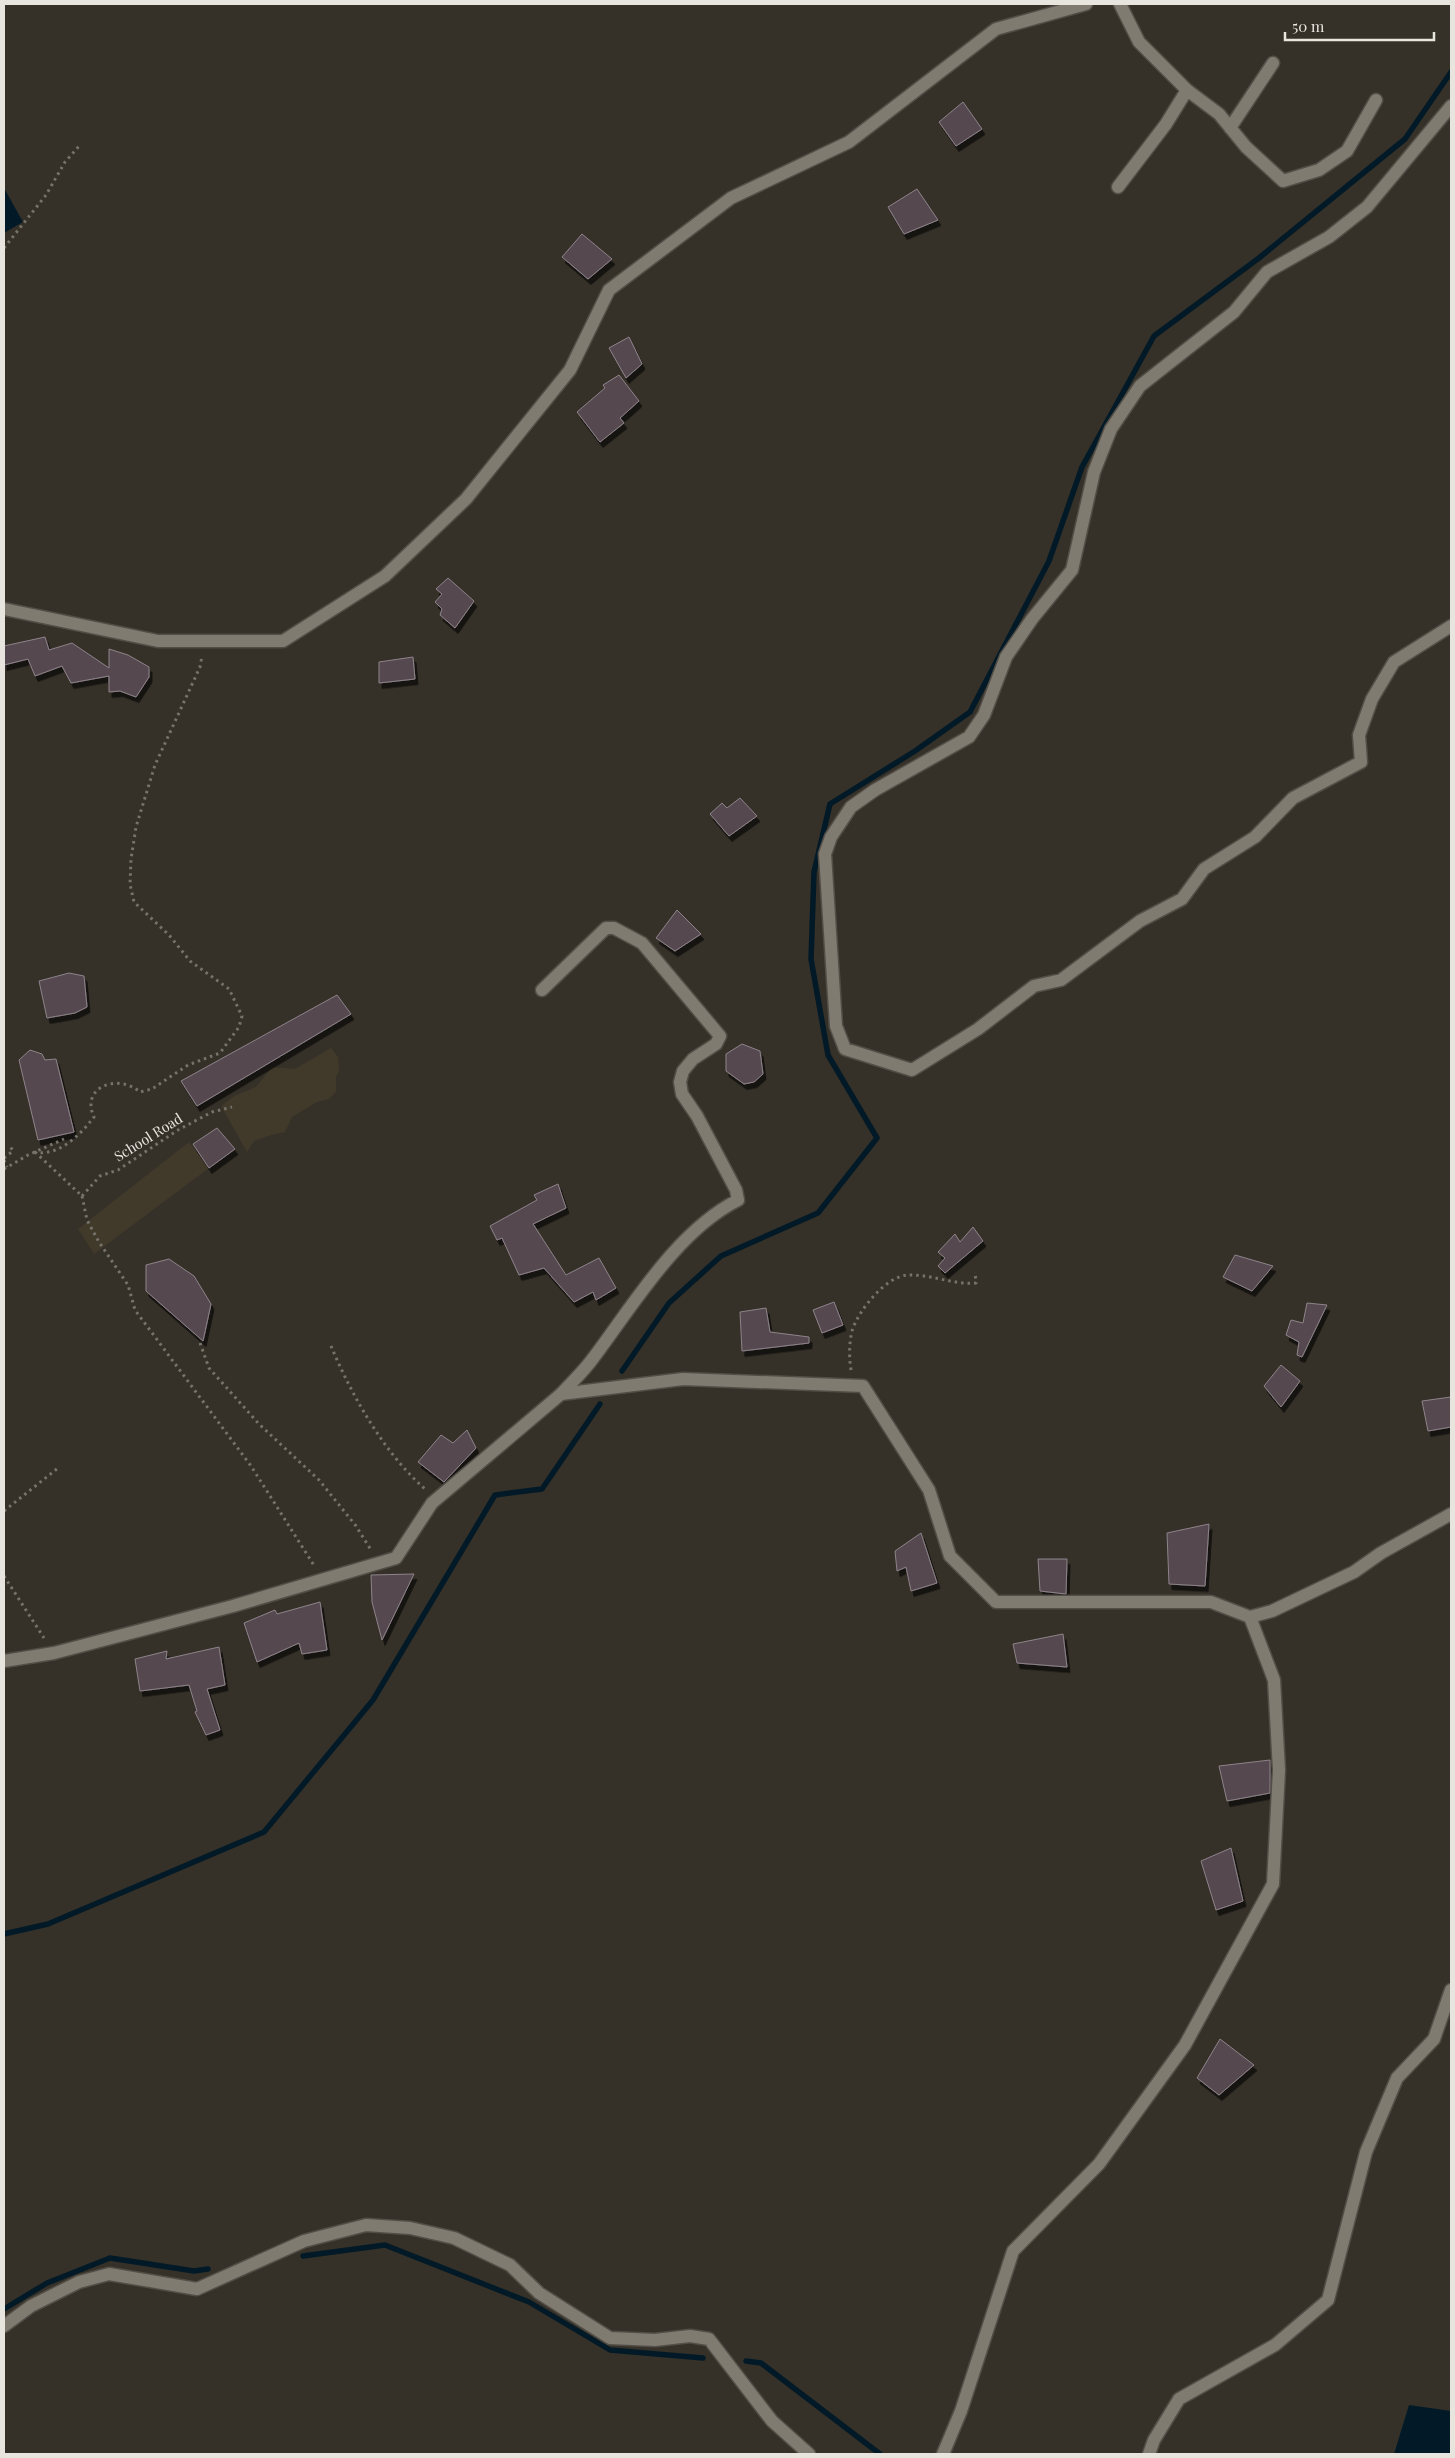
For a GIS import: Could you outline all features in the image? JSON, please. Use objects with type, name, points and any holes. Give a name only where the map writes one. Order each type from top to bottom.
[{"type":"street","points":[[4,609],[158,641],[283,640],[386,576],[466,499],[570,370],[609,290],[731,198],[849,142],[996,29],[1086,4]]},
{"type":"street","points":[[1120,4],[1139,42],[1187,90],[1219,114],[1246,147],[1283,181],[1319,170],[1347,151],[1376,100]]},
{"type":"street","points":[[1230,128],[1273,63]]},
{"type":"street","points":[[1118,187],[1166,124],[1187,90]]},
{"type":"street","points":[[1451,106],[1367,207],[1329,237],[1268,272],[1234,312],[1140,386],[1111,429],[1094,472],[1072,570],[1032,619],[1006,657],[984,714],[970,737],[851,807],[831,837],[825,854],[832,974],[836,1026],[845,1049],[912,1070],[978,1029],[1034,986],[1061,980],[1140,921],[1182,899],[1204,869],[1255,837],[1293,798],[1361,762],[1359,735],[1372,699],[1394,662],[1451,626]]},
{"type":"street","points":[[4,1661],[54,1654],[233,1606],[396,1558],[437,1499],[561,1394],[594,1358],[648,1281],[691,1236],[726,1206],[738,1200],[736,1190],[708,1141],[697,1116],[682,1094],[680,1082],[683,1071],[688,1065],[716,1044],[720,1036],[642,943],[614,928],[606,928],[542,990]]},
{"type":"street","points":[[561,1394],[683,1379],[863,1386],[930,1490],[950,1556],[996,1602],[1211,1602],[1250,1617],[1272,1611],[1354,1572],[1381,1553],[1451,1514]]},
{"type":"street","points":[[943,2454],[961,2411],[1013,2251],[1099,2164],[1185,2045],[1272,1884],[1279,1770],[1274,1680],[1250,1617]]},
{"type":"street","points":[[1149,2454],[1154,2440],[1179,2399],[1275,2345],[1328,2300],[1366,2152],[1398,2078],[1434,2040],[1451,1990]]},
{"type":"street","points":[[4,2326],[31,2306],[79,2282],[109,2274],[197,2289],[304,2241],[366,2225],[410,2228],[454,2238],[510,2265],[539,2293],[610,2338],[655,2340],[690,2336],[709,2339],[772,2421],[809,2454]]},
{"type":"path","points":[[4,248],[46,195],[65,162],[80,145]]},
{"type":"path","points":[[34,1152],[44,1154],[76,1138],[94,1117],[90,1110],[90,1099],[95,1092],[114,1082],[121,1082],[140,1092],[152,1089],[188,1065],[220,1052],[239,1027],[242,1016],[229,989],[190,961],[170,935],[134,902],[130,884],[136,827],[146,794],[165,741],[200,667],[205,640]]},
{"type":"path","name":"School Road","points":[[82,1196],[100,1176],[118,1170],[178,1130],[212,1112],[232,1107]]},
{"type":"path","points":[[10,1146],[13,1151],[4,1159],[6,1168],[34,1152],[64,1139]]},
{"type":"path","points":[[34,1152],[82,1196],[87,1220],[99,1242],[128,1285],[136,1310],[251,1466],[311,1561]]},
{"type":"path","points":[[852,1385],[849,1358],[853,1330],[871,1300],[889,1281],[905,1275],[976,1283],[974,1272]]},
{"type":"path","points":[[200,1343],[209,1368],[259,1424],[320,1480],[356,1526],[378,1564]]},
{"type":"path","points":[[331,1346],[346,1381],[378,1435],[408,1474],[437,1499]]},
{"type":"path","points":[[4,1511],[58,1468]]},
{"type":"path","points":[[4,1576],[54,1654]]},
{"type":"shaded area","points":[[331,1048],[338,1057],[339,1071],[336,1077],[336,1092],[329,1099],[317,1102],[292,1117],[285,1132],[254,1141],[247,1152],[221,1106],[234,1096],[256,1087],[272,1067],[295,1069]]},
{"type":"shaded area","points":[[189,1142],[209,1168],[94,1254],[78,1229]]},
{"type":"water","points":[[4,188],[23,222],[4,233]]},
{"type":"water","points":[[1409,2405],[1451,2411],[1451,2454],[1394,2454]]},
{"type":"building","points":[[963,102],[982,129],[956,146],[939,122]]},
{"type":"building","points":[[917,189],[938,220],[904,234],[888,207]]},
{"type":"building","points":[[582,234],[612,259],[588,279],[562,257]]},
{"type":"building","points":[[629,337],[642,364],[626,378],[609,348]]},
{"type":"building","points":[[619,375],[639,401],[620,418],[624,423],[600,442],[577,412],[605,388],[603,385]]},
{"type":"building","points":[[448,578],[474,601],[455,628],[440,615],[442,609],[435,602],[442,594],[436,589]]},
{"type":"building","points":[[45,637],[49,650],[72,643],[109,668],[109,649],[128,655],[149,667],[149,677],[136,697],[120,691],[109,692],[109,676],[71,683],[62,666],[35,676],[28,659],[4,665],[4,646]]},
{"type":"building","points":[[413,657],[415,679],[379,683],[379,662]]},
{"type":"building","points":[[740,798],[757,816],[729,836],[710,814],[722,803],[727,808]]},
{"type":"building","points":[[677,910],[701,934],[675,951],[656,938]]},
{"type":"building","points":[[69,973],[84,976],[87,1007],[75,1013],[47,1018],[39,981]]},
{"type":"building","points":[[337,995],[351,1014],[197,1106],[181,1081]]},
{"type":"building","points":[[742,1044],[760,1051],[763,1074],[754,1082],[744,1084],[726,1071],[726,1054]]},
{"type":"building","points":[[30,1050],[42,1054],[45,1060],[56,1059],[74,1132],[38,1140],[19,1060]]},
{"type":"building","points":[[217,1128],[235,1149],[209,1168],[193,1144]]},
{"type":"building","points":[[558,1184],[566,1208],[533,1224],[566,1275],[599,1258],[616,1288],[596,1300],[593,1292],[574,1302],[544,1268],[519,1275],[502,1238],[497,1240],[490,1226],[537,1200],[534,1195]]},
{"type":"building","points":[[973,1227],[983,1241],[945,1273],[938,1266],[945,1258],[938,1252],[955,1234],[960,1242]]},
{"type":"building","points":[[1235,1255],[1273,1266],[1252,1291],[1223,1277]]},
{"type":"building","points":[[169,1259],[194,1276],[211,1304],[203,1341],[146,1291],[146,1265]]},
{"type":"building","points":[[834,1302],[843,1325],[822,1333],[813,1310]]},
{"type":"building","points":[[1307,1303],[1327,1305],[1302,1357],[1297,1355],[1299,1342],[1286,1335],[1291,1320],[1303,1323]]},
{"type":"building","points":[[766,1308],[770,1332],[809,1337],[809,1343],[742,1351],[740,1312]]},
{"type":"building","points":[[1281,1365],[1300,1381],[1281,1407],[1264,1386]]},
{"type":"building","points":[[1451,1397],[1451,1427],[1428,1431],[1422,1401]]},
{"type":"building","points":[[467,1430],[476,1448],[444,1482],[418,1462],[441,1435],[453,1443]]},
{"type":"building","points":[[1209,1524],[1205,1586],[1169,1584],[1167,1533]]},
{"type":"building","points":[[921,1533],[937,1583],[911,1591],[906,1567],[897,1571],[895,1551]]},
{"type":"building","points":[[1038,1559],[1067,1559],[1066,1594],[1040,1591]]},
{"type":"building","points":[[414,1574],[382,1640],[372,1602],[371,1575]]},
{"type":"building","points":[[320,1602],[327,1650],[302,1654],[299,1643],[257,1662],[244,1623],[275,1610],[277,1614]]},
{"type":"building","points":[[1063,1634],[1067,1667],[1017,1663],[1013,1644]]},
{"type":"building","points":[[219,1647],[225,1685],[207,1689],[220,1730],[206,1735],[195,1712],[197,1711],[189,1685],[140,1691],[135,1659],[167,1651],[166,1659]]},
{"type":"building","points":[[1270,1760],[1270,1793],[1227,1801],[1219,1766]]},
{"type":"building","points":[[1231,1848],[1243,1901],[1216,1910],[1201,1861]]},
{"type":"building","points":[[1220,2039],[1254,2065],[1219,2095],[1197,2078]]},
{"type":"waterway","points":[[622,1371],[669,1303],[721,1256],[818,1213],[877,1138],[828,1055],[811,959],[814,872],[830,804],[915,751],[970,712],[1049,561],[1082,467],[1154,336],[1259,258],[1405,139],[1451,72]]},
{"type":"waterway","points":[[4,1934],[48,1924],[264,1832],[373,1700],[495,1495],[542,1489],[600,1404]]},
{"type":"waterway","points":[[303,2256],[385,2245],[529,2302],[610,2350],[703,2358]]},
{"type":"waterway","points":[[4,2309],[47,2283],[110,2258],[194,2271],[208,2269]]},
{"type":"waterway","points":[[746,2361],[761,2363],[880,2454]]}]
